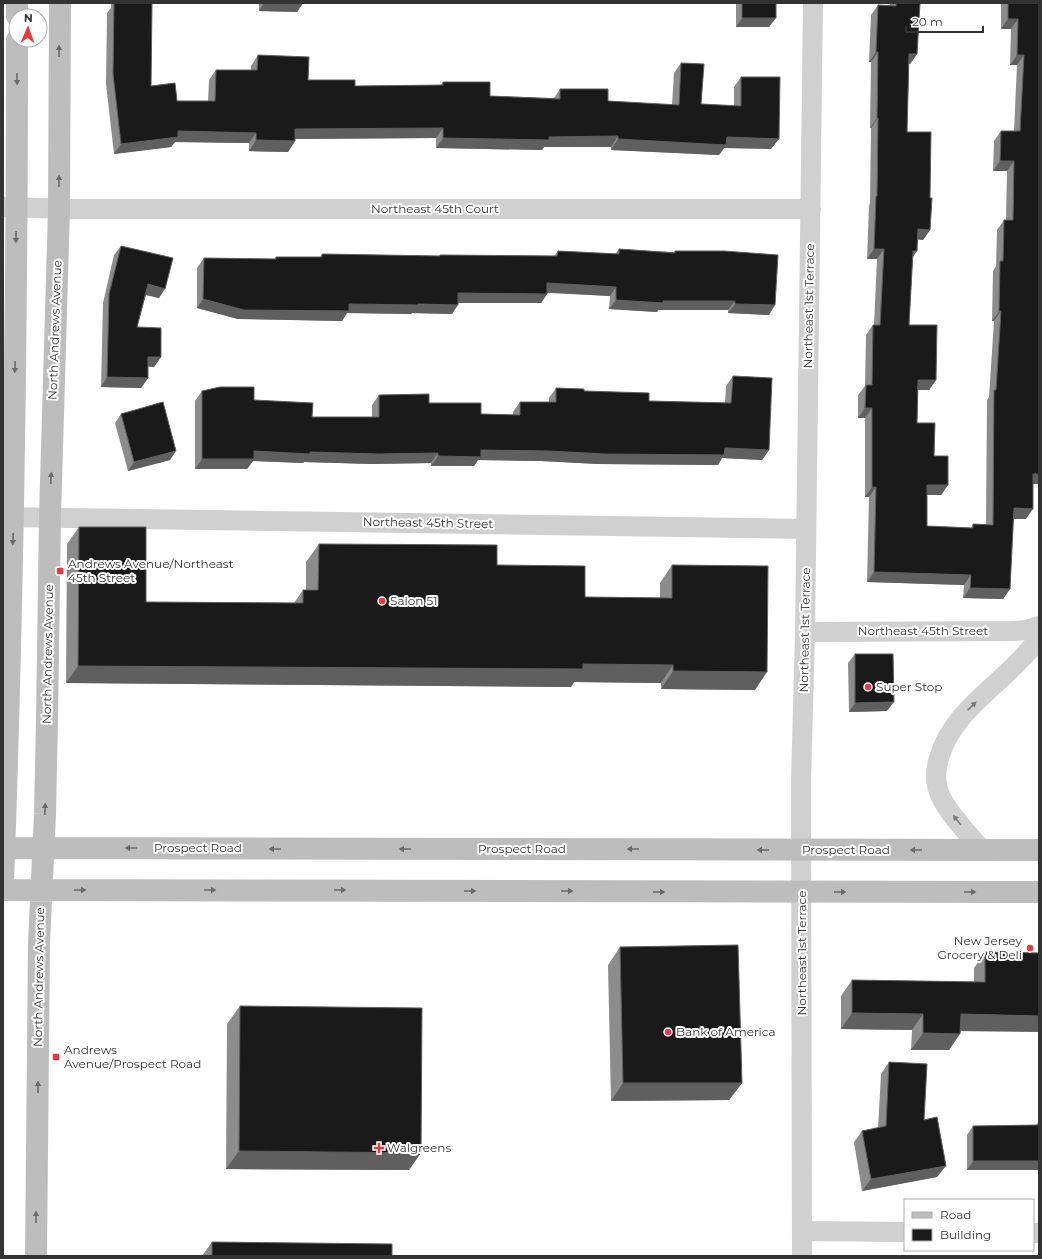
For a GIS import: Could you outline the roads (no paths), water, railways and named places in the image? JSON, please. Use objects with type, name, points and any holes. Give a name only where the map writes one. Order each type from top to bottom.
[{"type":"main road","name":"North Andrews Avenue","points":[[36,1256],[39,943],[47,719],[50,517],[59,208],[60,3]]},
{"type":"main road","points":[[3,884],[8,517],[10,207],[17,48]]},
{"type":"main road","name":"Prospect Road","points":[[4,848],[1039,850]]},
{"type":"main road","points":[[3,890],[1039,892]]},
{"type":"street","name":"Northeast 1st Terrace","points":[[802,1256],[801,782],[806,632],[813,3]]},
{"type":"street","name":"Northeast 45th Court","points":[[10,207],[811,209]]},
{"type":"street","name":"Northeast 45th Street","points":[[8,517],[806,529]]},
{"type":"street","name":"Northeast 45th Street","points":[[806,632],[1014,631],[1026,630],[1039,626]]},
{"type":"street","points":[[982,850],[946,806],[941,796],[936,774],[938,762],[946,738],[960,718],[1017,663],[1039,638]]},
{"type":"street","points":[[803,1231],[904,1232]]},
{"type":"place","name":"Andrews Avenue/Northeast 45th Street","points":[[60,571]]},
{"type":"place","name":"Salon 51","points":[[382,601]]},
{"type":"place","name":"Super Stop","points":[[868,687]]},
{"type":"place","name":"New Jersey Grocery & Deli","points":[[1030,948]]},
{"type":"place","name":"Bank of America","points":[[668,1032]]},
{"type":"place","name":"Andrews Avenue/Prospect Road","points":[[56,1057]]},
{"type":"place","name":"Walgreens","points":[[379,1148]]}]
